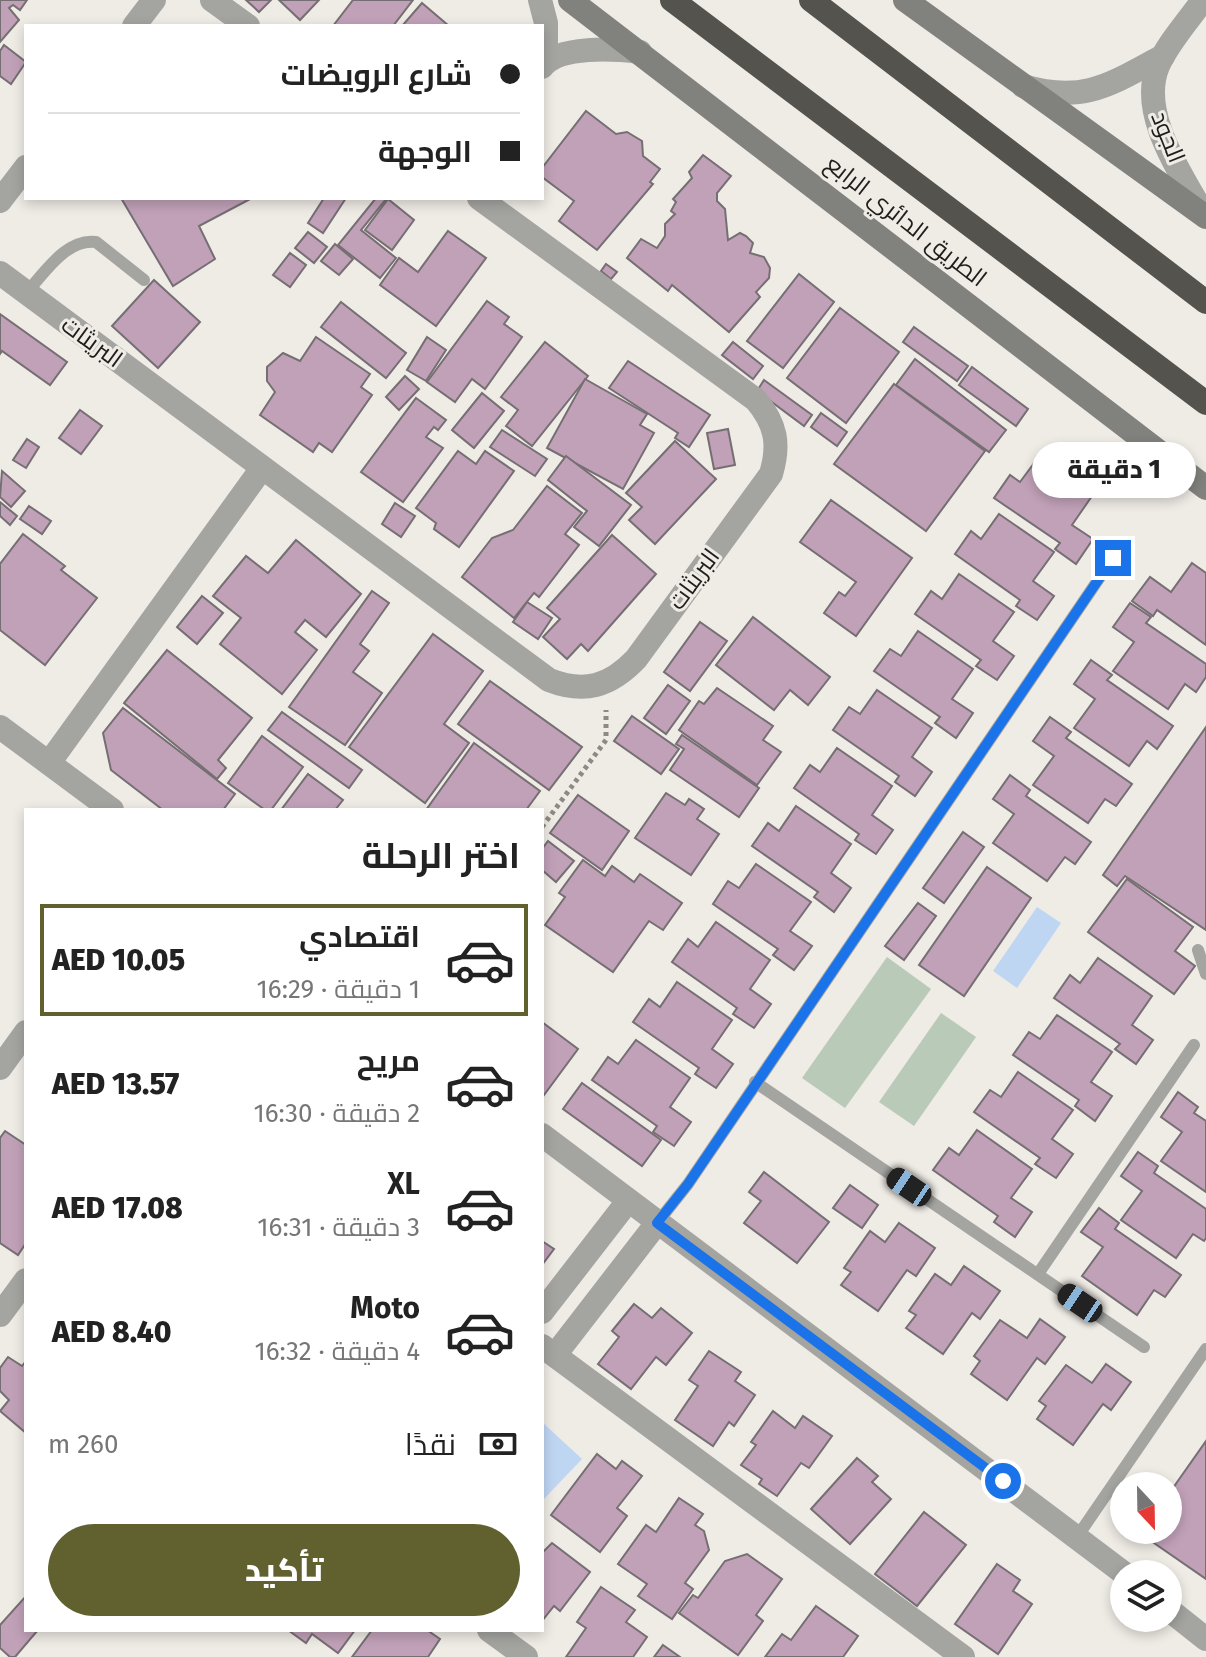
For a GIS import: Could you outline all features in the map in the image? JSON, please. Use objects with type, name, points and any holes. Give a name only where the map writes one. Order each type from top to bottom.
[{"type":"highway","name":"الطريق الدائري الرابع","points":[[672,0],[1206,403]]},
{"type":"highway","points":[[811,0],[1206,302]]},
{"type":"main road","name":"الطريق الدائري الرابع","points":[[570,0],[1206,488]]},
{"type":"main road","points":[[905,0],[1205,216]]},
{"type":"street","points":[[136,24],[154,0]]},
{"type":"street","points":[[212,0],[245,24]]},
{"type":"street","points":[[540,0],[546,23],[544,64],[597,49],[640,52]]},
{"type":"street","name":"الجود","points":[[1203,0],[1163,56],[1153,83],[1155,109],[1175,161],[1205,216]]},
{"type":"street","name":"الجود","points":[[1021,85],[1066,95],[1099,91],[1163,56]]},
{"type":"street","points":[[0,201],[24,170]]},
{"type":"street","name":"البريثات","points":[[0,273],[549,680],[582,688],[599,686],[620,676],[636,659],[771,474],[777,455],[776,435],[769,416],[756,400],[482,200]]},
{"type":"street","points":[[49,763],[262,468]]},
{"type":"street","points":[[0,727],[109,808]]},
{"type":"street","points":[[0,1068],[24,1035]]},
{"type":"street","points":[[544,1137],[1110,1562]]},
{"type":"street","points":[[544,1309],[628,1201]]},
{"type":"street","points":[[657,1223],[548,1351],[963,1657]]},
{"type":"street","points":[[0,1315],[24,1288]]},
{"type":"street","points":[[1182,1620],[1206,1639]]},
{"type":"street","points":[[492,1632],[526,1657]]},
{"type":"lane","points":[[26,293],[67,250],[86,241],[96,242],[144,280]]},
{"type":"lane","points":[[657,1223],[688,1184],[1113,558]]},
{"type":"lane","points":[[1198,950],[1206,974]]},
{"type":"lane","points":[[1038,1274],[1194,1045]]},
{"type":"lane","points":[[755,1082],[1144,1347]]},
{"type":"lane","points":[[1077,1537],[1206,1349]]},
{"type":"path","points":[[544,824],[606,740],[608,716],[599,686]]},
{"type":"green space","points":[[887,957],[931,989],[845,1108],[802,1078]]},
{"type":"green space","points":[[941,1013],[976,1037],[914,1126],[879,1102]]},
{"type":"water","points":[[1037,907],[1061,923],[1017,988],[993,971]]},
{"type":"water","points":[[544,1424],[582,1459],[544,1499]]},
{"type":"building","points":[[0,0],[27,0],[20,10],[13,5],[9,8],[19,20],[0,42]]},
{"type":"building","points":[[246,0],[271,0],[259,12]]},
{"type":"building","points":[[279,0],[319,0],[300,20]]},
{"type":"building","points":[[353,0],[413,0],[395,24],[335,24]]},
{"type":"building","points":[[422,3],[447,24],[404,24]]},
{"type":"building","points":[[4,45],[24,60],[11,84],[0,76],[0,51]]},
{"type":"building","points":[[586,111],[616,134],[627,132],[642,141],[643,156],[660,169],[650,182],[653,184],[597,250],[559,221],[574,201],[544,178],[544,165]]},
{"type":"building","points":[[703,155],[731,176],[717,193],[717,201],[725,209],[728,240],[740,233],[746,236],[753,243],[750,253],[764,257],[770,268],[769,278],[756,292],[760,297],[729,332],[672,285],[668,291],[627,258],[641,239],[657,248],[665,236],[665,224],[675,214],[671,211],[676,202],[673,199],[692,178],[689,172]]},
{"type":"building","points":[[122,200],[248,200],[199,226],[215,259],[173,286]]},
{"type":"building","points":[[323,200],[345,200],[323,233],[308,223]]},
{"type":"building","points":[[374,200],[385,200],[361,230],[396,258],[380,278],[338,245]]},
{"type":"building","points":[[387,200],[414,220],[392,250],[365,230]]},
{"type":"building","points":[[448,231],[486,258],[436,326],[380,285],[399,258],[418,272]]},
{"type":"building","points":[[308,232],[327,247],[314,263],[295,248]]},
{"type":"building","points":[[335,244],[353,259],[339,275],[321,261]]},
{"type":"building","points":[[290,253],[306,265],[290,287],[273,275]]},
{"type":"building","points":[[606,264],[617,272],[611,279],[601,271]]},
{"type":"building","points":[[799,274],[834,302],[783,368],[747,341]]},
{"type":"building","points":[[154,280],[200,322],[158,368],[112,326]]},
{"type":"building","points":[[487,301],[509,317],[504,324],[522,337],[485,389],[472,379],[455,402],[427,382]]},
{"type":"building","points":[[341,302],[406,353],[386,378],[321,327]]},
{"type":"building","points":[[840,308],[899,352],[846,423],[787,378]]},
{"type":"building","points":[[0,314],[67,362],[50,385],[2,351],[0,354]]},
{"type":"building","points":[[914,327],[968,366],[957,381],[903,342]]},
{"type":"building","points":[[316,337],[370,374],[361,387],[372,395],[332,452],[319,443],[313,452],[260,415],[275,392],[267,381],[267,367],[283,353],[300,361]]},
{"type":"building","points":[[427,337],[446,350],[426,381],[407,370]]},
{"type":"building","points":[[545,342],[588,376],[532,446],[506,426],[518,410],[501,397]]},
{"type":"building","points":[[733,342],[763,366],[753,379],[722,355]]},
{"type":"building","points":[[915,359],[1006,430],[989,452],[896,385]]},
{"type":"building","points":[[628,361],[710,415],[689,447],[675,438],[678,433],[609,388]]},
{"type":"building","points":[[972,367],[1028,409],[1016,426],[959,385]]},
{"type":"building","points":[[405,376],[419,389],[399,410],[386,397]]},
{"type":"building","points":[[585,379],[647,414],[640,425],[654,433],[623,489],[547,448]]},
{"type":"building","points":[[764,380],[812,415],[804,426],[757,391]]},
{"type":"building","points":[[894,384],[985,451],[926,531],[834,464]]},
{"type":"building","points":[[482,393],[504,411],[474,448],[452,430]]},
{"type":"building","points":[[416,398],[446,420],[438,430],[434,427],[426,437],[443,448],[403,502],[361,472]]},
{"type":"building","points":[[80,410],[102,426],[81,454],[59,438]]},
{"type":"building","points":[[821,413],[847,432],[837,446],[811,427]]},
{"type":"building","points":[[728,429],[735,465],[714,469],[707,433]]},
{"type":"building","points":[[502,430],[547,459],[535,476],[490,447]]},
{"type":"building","points":[[27,439],[39,447],[26,468],[13,460]]},
{"type":"building","points":[[675,441],[716,479],[655,544],[629,520],[642,507],[626,493]]},
{"type":"building","points":[[458,451],[476,464],[485,451],[514,471],[459,547],[434,529],[436,523],[416,508]]},
{"type":"building","points":[[566,456],[631,505],[599,546],[574,527],[587,511],[548,480]]},
{"type":"building","points":[[1038,458],[1092,496],[1072,525],[1093,539],[1076,564],[1055,549],[1060,543],[994,498],[1010,475],[1020,482]]},
{"type":"building","points":[[2,471],[25,491],[11,507],[0,497]]},
{"type":"building","points":[[547,486],[582,513],[565,534],[579,545],[539,597],[534,593],[514,618],[462,577],[492,538],[513,530]]},
{"type":"building","points":[[831,500],[912,558],[856,636],[824,613],[839,592],[845,596],[856,582],[800,542]]},
{"type":"building","points":[[0,502],[17,516],[10,525],[0,516]]},
{"type":"building","points":[[395,503],[415,516],[401,537],[382,524]]},
{"type":"building","points":[[29,506],[51,521],[42,534],[20,519]]},
{"type":"building","points":[[999,514],[1054,552],[1033,581],[1054,596],[1037,620],[1016,606],[1020,600],[955,554],[971,531],[981,539]]},
{"type":"building","points":[[23,534],[65,566],[61,570],[97,598],[45,665],[0,630],[0,564]]},
{"type":"building","points":[[612,535],[656,574],[588,651],[581,644],[567,659],[543,637],[560,619],[547,608]]},
{"type":"building","points":[[296,540],[361,594],[326,637],[305,620],[295,632],[317,650],[282,694],[220,644],[241,618],[213,596],[246,556],[268,573]]},
{"type":"building","points":[[1192,563],[1206,573],[1206,645],[1157,610],[1153,616],[1132,601],[1150,577],[1171,592]]},
{"type":"building","points":[[959,574],[1014,612],[993,641],[1014,656],[997,680],[976,666],[981,660],[915,614],[931,591],[942,599]]},
{"type":"building","points":[[372,591],[389,603],[360,644],[369,651],[353,672],[382,693],[345,745],[289,707]]},
{"type":"building","points":[[202,596],[223,613],[197,644],[177,627]]},
{"type":"building","points":[[527,602],[552,618],[538,639],[513,622]]},
{"type":"building","points":[[1130,603],[1151,617],[1146,623],[1206,664],[1206,677],[1196,692],[1185,684],[1168,709],[1113,671],[1134,642],[1113,627]]},
{"type":"building","points":[[753,617],[830,677],[808,705],[790,690],[774,710],[716,665]]},
{"type":"building","points":[[700,622],[727,641],[690,691],[664,672]]},
{"type":"building","points":[[918,631],[973,669],[952,699],[973,713],[956,738],[935,723],[940,717],[874,671],[890,649],[901,656]]},
{"type":"building","points":[[433,634],[483,671],[444,724],[469,743],[425,803],[349,747]]},
{"type":"building","points":[[167,650],[252,718],[218,760],[226,768],[217,779],[124,703]]},
{"type":"building","points":[[1091,660],[1112,675],[1107,680],[1173,726],[1157,749],[1147,741],[1129,766],[1074,728],[1095,699],[1074,684]]},
{"type":"building","points":[[490,681],[582,747],[549,790],[458,724]]},
{"type":"building","points":[[668,685],[690,701],[666,734],[644,718]]},
{"type":"building","points":[[717,688],[773,726],[763,740],[781,752],[757,785],[679,730],[699,701],[704,704]]},
{"type":"building","points":[[877,690],[932,728],[912,757],[932,772],[915,796],[895,782],[899,776],[833,730],[849,707],[860,714]]},
{"type":"building","points":[[123,708],[235,794],[224,808],[160,808],[111,770],[103,733]]},
{"type":"building","points":[[282,712],[362,770],[349,788],[268,730]]},
{"type":"building","points":[[632,716],[679,749],[661,774],[614,741]]},
{"type":"building","points":[[1050,717],[1071,732],[1066,738],[1132,784],[1116,806],[1105,799],[1088,823],[1033,785],[1054,756],[1033,741]]},
{"type":"building","points":[[1206,727],[1206,930],[1125,876],[1117,886],[1103,875]]},
{"type":"building","points":[[682,735],[759,788],[739,817],[670,770],[684,749],[676,744]]},
{"type":"building","points":[[262,736],[303,767],[272,808],[262,808],[228,783]]},
{"type":"building","points":[[474,743],[540,791],[527,808],[427,808]]},
{"type":"building","points":[[837,748],[892,786],[872,815],[893,830],[876,854],[855,840],[859,834],[794,788],[810,765],[820,772]]},
{"type":"building","points":[[308,774],[343,800],[337,808],[282,808]]},
{"type":"building","points":[[1010,775],[1030,790],[1026,796],[1091,842],[1075,864],[1065,857],[1047,881],[993,843],[1014,814],[993,799]]},
{"type":"building","points":[[666,793],[685,805],[689,799],[704,809],[697,819],[719,834],[691,875],[635,838]]},
{"type":"building","points":[[578,795],[629,831],[602,870],[550,833]]},
{"type":"building","points":[[796,806],[851,844],[831,873],[851,888],[834,912],[814,897],[818,892],[752,846],[768,823],[779,831]]},
{"type":"building","points":[[963,832],[984,847],[944,903],[923,888]]},
{"type":"building","points":[[548,841],[574,861],[556,882],[544,872],[544,846]]},
{"type":"building","points":[[583,860],[605,876],[612,866],[634,882],[640,874],[682,903],[663,930],[649,921],[613,972],[545,925],[565,897],[559,893]]},
{"type":"building","points":[[756,864],[811,902],[790,931],[812,946],[794,970],[773,955],[778,949],[713,904],[728,881],[739,888]]},
{"type":"building","points":[[987,867],[1031,898],[964,996],[919,965]]},
{"type":"building","points":[[1127,879],[1193,927],[1175,951],[1195,966],[1174,994],[1088,932]]},
{"type":"building","points":[[918,903],[936,916],[904,960],[885,946]]},
{"type":"building","points":[[716,922],[770,960],[750,989],[771,1004],[754,1028],[733,1014],[737,1008],[672,962],[688,939],[698,947]]},
{"type":"building","points":[[1098,958],[1152,996],[1132,1025],[1153,1040],[1136,1064],[1115,1049],[1120,1044],[1054,998],[1070,975],[1080,983]]},
{"type":"building","points":[[677,982],[732,1020],[712,1049],[733,1064],[716,1088],[695,1074],[699,1068],[633,1022],[649,999],[660,1007]]},
{"type":"building","points":[[1057,1015],[1112,1052],[1091,1082],[1112,1096],[1095,1121],[1075,1106],[1079,1100],[1013,1055],[1029,1032],[1040,1039]]},
{"type":"building","points":[[544,1024],[578,1049],[544,1095]]},
{"type":"building","points":[[636,1040],[690,1078],[670,1107],[691,1122],[674,1146],[653,1132],[657,1126],[592,1080],[608,1057],[618,1064]]},
{"type":"building","points":[[1018,1072],[1073,1110],[1052,1139],[1073,1154],[1056,1178],[1035,1164],[1040,1158],[974,1112],[990,1090],[1001,1097]]},
{"type":"building","points":[[582,1083],[661,1140],[642,1166],[563,1109]]},
{"type":"building","points":[[1178,1092],[1198,1107],[1194,1113],[1206,1121],[1206,1192],[1161,1161],[1182,1132],[1161,1117]]},
{"type":"building","points":[[977,1130],[1032,1169],[1011,1198],[1032,1212],[1015,1237],[994,1222],[998,1216],[933,1170],[949,1148],[959,1155]]},
{"type":"building","points":[[5,1131],[24,1144],[24,1246],[18,1255],[0,1243],[0,1138]]},
{"type":"building","points":[[1138,1152],[1158,1166],[1154,1173],[1206,1209],[1206,1238],[1204,1241],[1193,1234],[1176,1258],[1121,1220],[1142,1191],[1121,1176]]},
{"type":"building","points":[[764,1172],[829,1222],[797,1263],[744,1223],[761,1201],[749,1192]]},
{"type":"building","points":[[850,1185],[878,1205],[862,1228],[833,1208]]},
{"type":"building","points":[[1099,1208],[1119,1223],[1115,1229],[1181,1275],[1165,1297],[1154,1290],[1137,1315],[1082,1276],[1103,1247],[1081,1232]]},
{"type":"building","points":[[899,1223],[935,1248],[916,1276],[907,1270],[878,1311],[841,1285],[851,1272],[844,1268],[870,1231],[885,1242]]},
{"type":"building","points":[[544,1242],[554,1249],[544,1262]]},
{"type":"building","points":[[964,1266],[1000,1291],[980,1319],[972,1313],[943,1354],[906,1328],[916,1315],[909,1311],[935,1274],[951,1285]]},
{"type":"building","points":[[634,1304],[652,1318],[661,1308],[692,1333],[666,1365],[656,1357],[631,1389],[598,1364],[619,1337],[612,1331]]},
{"type":"building","points":[[1040,1319],[1065,1337],[1045,1364],[1037,1358],[1007,1400],[971,1374],[980,1361],[974,1356],[1000,1320],[1027,1338]]},
{"type":"building","points":[[709,1351],[741,1372],[735,1381],[755,1395],[734,1426],[729,1422],[713,1446],[675,1420],[698,1386],[689,1380]]},
{"type":"building","points":[[8,1357],[22,1366],[24,1364],[24,1431],[0,1411],[9,1400],[0,1391],[0,1368]]},
{"type":"building","points":[[1106,1364],[1131,1382],[1111,1410],[1103,1404],[1073,1445],[1037,1419],[1046,1406],[1039,1401],[1066,1365],[1092,1383]]},
{"type":"building","points":[[773,1411],[795,1428],[803,1416],[832,1436],[809,1468],[801,1463],[777,1496],[759,1484],[762,1479],[741,1465],[756,1445],[751,1442]]},
{"type":"building","points":[[1206,1441],[1206,1579],[1155,1544],[1182,1544],[1182,1475]]},
{"type":"building","points":[[597,1454],[616,1469],[622,1461],[642,1476],[617,1508],[627,1516],[600,1552],[551,1515]]},
{"type":"building","points":[[857,1458],[878,1476],[872,1482],[891,1499],[850,1544],[811,1509]]},
{"type":"building","points":[[679,1498],[703,1514],[695,1525],[704,1531],[709,1550],[685,1583],[693,1589],[672,1619],[638,1596],[647,1584],[618,1564],[646,1525],[656,1532]]},
{"type":"building","points":[[924,1512],[966,1545],[917,1606],[875,1574]]},
{"type":"building","points":[[552,1543],[590,1572],[560,1611],[554,1606],[544,1618],[544,1551]]},
{"type":"building","points":[[747,1554],[782,1579],[756,1615],[763,1621],[738,1655],[679,1613],[693,1595],[698,1598],[725,1561]]},
{"type":"building","points":[[997,1564],[1020,1580],[1013,1591],[1032,1604],[998,1654],[955,1624]]},
{"type":"building","points":[[601,1587],[635,1610],[626,1622],[647,1637],[633,1657],[566,1657],[586,1628],[577,1622]]},
{"type":"building","points":[[24,1598],[24,1632],[36,1632],[15,1657],[10,1657],[0,1648],[0,1625]]},
{"type":"building","points":[[816,1606],[858,1636],[843,1657],[765,1657],[782,1634],[791,1640]]},
{"type":"building","points":[[291,1632],[354,1632],[338,1653],[312,1634],[306,1643]]},
{"type":"building","points":[[371,1632],[430,1632],[440,1639],[428,1657],[352,1657]]},
{"type":"building","points":[[663,1645],[680,1657],[654,1657]]},
{"type":"route","points":[[1003,1481],[657,1223],[688,1184],[1113,558]]}]
